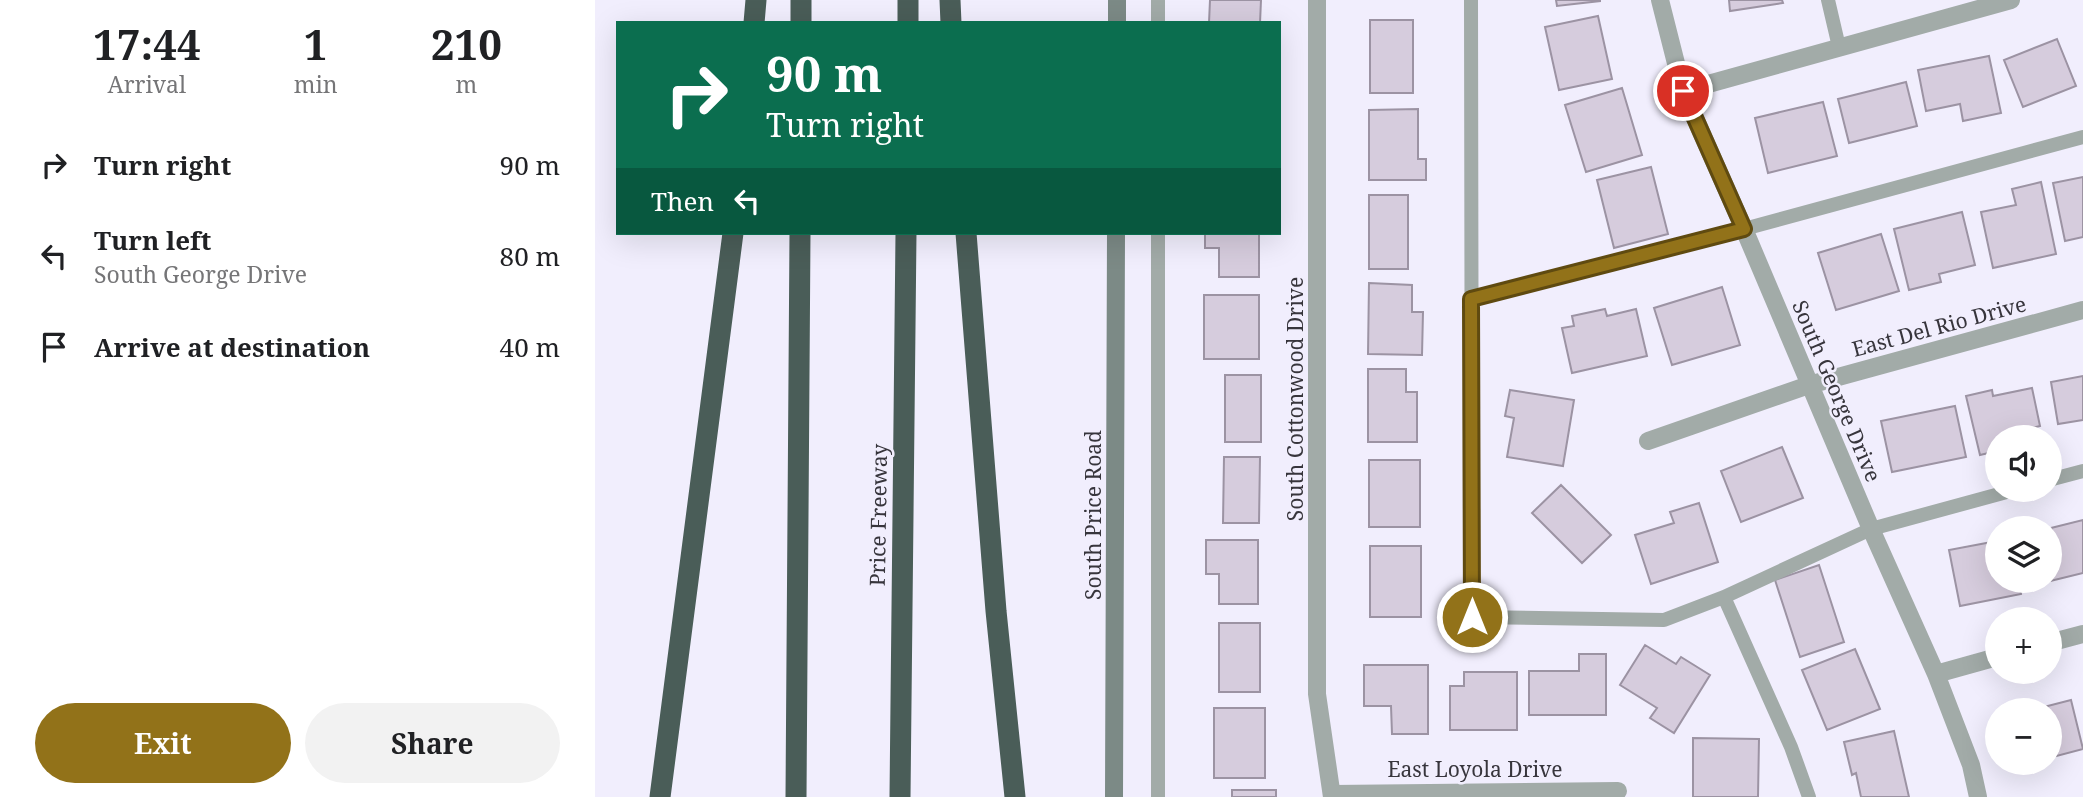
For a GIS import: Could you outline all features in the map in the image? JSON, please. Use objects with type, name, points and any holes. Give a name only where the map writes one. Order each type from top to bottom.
[{"type":"highway","points":[[754,21],[756,0]]},
{"type":"highway","points":[[801,0],[801,21]]},
{"type":"highway","points":[[908,0],[908,21]]},
{"type":"highway","points":[[950,0],[951,21]]},
{"type":"highway","points":[[660,797],[733,235]]},
{"type":"highway","points":[[796,797],[800,235]]},
{"type":"highway","name":"Price Freeway","points":[[900,797],[906,235]]},
{"type":"highway","points":[[966,235],[996,611],[1015,797]]},
{"type":"main road","points":[[1117,0],[1117,21]]},
{"type":"main road","name":"South Price Road","points":[[1114,797],[1116,235]]},
{"type":"street","name":"South Cottonwood Drive","points":[[1317,0],[1317,694],[1332,795]]},
{"type":"street","name":"South George Drive","points":[[1660,0],[1683,91],[1936,674],[1971,765],[1978,797]]},
{"type":"street","points":[[1683,91],[2011,0]]},
{"type":"street","name":"East Del Rio Drive","points":[[1648,441],[1809,384],[2083,310]]},
{"type":"street","points":[[2062,640],[2083,634]]},
{"type":"street","points":[[1936,674],[1985,660]]},
{"type":"street","name":"East Loyola Drive","points":[[1332,795],[1618,791]]},
{"type":"lane","points":[[1158,0],[1158,21]]},
{"type":"lane","points":[[1471,0],[1472,617],[1664,620],[1724,597],[1871,529],[1985,498]]},
{"type":"lane","points":[[1828,0],[1839,47]]},
{"type":"lane","points":[[1471,299],[1744,229],[2083,137]]},
{"type":"lane","points":[[1158,235],[1159,797]]},
{"type":"lane","points":[[2062,477],[2083,471]]},
{"type":"lane","points":[[1724,597],[1791,747],[1809,797]]},
{"type":"building","points":[[1210,0],[1261,0],[1260,21],[1209,21]]},
{"type":"building","points":[[1556,0],[1600,0],[1600,1],[1557,6]]},
{"type":"building","points":[[1729,0],[1782,0],[1783,3],[1730,11]]},
{"type":"building","points":[[1598,16],[1612,79],[1559,90],[1545,27]]},
{"type":"building","points":[[1370,20],[1413,20],[1413,93],[1370,93]]},
{"type":"building","points":[[2057,39],[2076,86],[2023,107],[2004,60]]},
{"type":"building","points":[[1989,56],[2001,113],[1963,121],[1960,104],[1926,111],[1918,70]]},
{"type":"building","points":[[1906,82],[1917,126],[1849,143],[1838,99]]},
{"type":"building","points":[[1622,88],[1642,155],[1586,172],[1565,105]]},
{"type":"building","points":[[1823,102],[1837,156],[1768,173],[1755,118]]},
{"type":"building","points":[[1418,109],[1418,159],[1426,159],[1426,180],[1369,180],[1369,110]]},
{"type":"building","points":[[1651,167],[1668,234],[1614,248],[1597,180]]},
{"type":"building","points":[[2083,177],[2083,237],[2065,241],[2053,183]]},
{"type":"building","points":[[2041,182],[2056,254],[1993,268],[1981,212],[2016,205],[2012,189]]},
{"type":"building","points":[[1369,195],[1408,195],[1408,269],[1369,269]]},
{"type":"building","points":[[1962,212],[1975,265],[1939,274],[1941,282],[1909,290],[1894,229]]},
{"type":"building","points":[[1881,234],[1899,291],[1836,310],[1818,253]]},
{"type":"building","points":[[1205,235],[1259,235],[1259,277],[1219,277],[1219,248],[1205,248]]},
{"type":"building","points":[[1369,283],[1412,285],[1412,312],[1423,312],[1422,355],[1368,354]]},
{"type":"building","points":[[1722,287],[1740,345],[1672,365],[1654,308]]},
{"type":"building","points":[[1204,295],[1259,295],[1259,359],[1204,359]]},
{"type":"building","points":[[1605,309],[1607,316],[1636,309],[1647,356],[1572,373],[1562,328],[1574,326],[1572,316]]},
{"type":"building","points":[[1368,369],[1406,369],[1406,392],[1417,392],[1417,442],[1368,442]]},
{"type":"building","points":[[1225,375],[1261,375],[1261,442],[1225,442]]},
{"type":"building","points":[[2083,376],[2083,420],[2058,424],[2051,382]]},
{"type":"building","points":[[2032,388],[2040,425],[1985,425],[1985,454],[1980,455],[1966,396],[1992,390],[1993,396]]},
{"type":"building","points":[[1510,390],[1574,400],[1563,466],[1507,457],[1514,418],[1505,416]]},
{"type":"building","points":[[1955,406],[1966,457],[1892,472],[1881,421]]},
{"type":"building","points":[[1782,447],[1803,498],[1741,522],[1721,471]]},
{"type":"building","points":[[1224,457],[1260,457],[1259,523],[1223,523]]},
{"type":"building","points":[[1369,460],[1420,460],[1420,527],[1369,527]]},
{"type":"building","points":[[1561,485],[1611,535],[1582,563],[1532,513]]},
{"type":"building","points":[[1699,503],[1718,562],[1651,584],[1635,535],[1674,523],[1670,512]]},
{"type":"building","points":[[2083,520],[2083,573],[2062,578],[2062,525]]},
{"type":"building","points":[[1206,540],[1258,540],[1258,604],[1219,604],[1219,574],[1206,574]]},
{"type":"building","points":[[1985,543],[1985,593],[2021,594],[1960,606],[1949,550]]},
{"type":"building","points":[[1370,546],[1421,546],[1421,617],[1370,617]]},
{"type":"building","points":[[1819,565],[1844,642],[1800,657],[1775,580]]},
{"type":"building","points":[[1219,623],[1260,623],[1260,692],[1219,692]]},
{"type":"building","points":[[1645,645],[1676,664],[1681,657],[1710,675],[1674,733],[1650,718],[1657,708],[1620,685]]},
{"type":"building","points":[[1855,649],[1880,709],[1827,730],[1802,670]]},
{"type":"building","points":[[1579,654],[1606,654],[1606,715],[1529,715],[1529,671],[1579,671]]},
{"type":"building","points":[[1364,665],[1428,665],[1428,734],[1392,734],[1391,706],[1364,706]]},
{"type":"building","points":[[1464,672],[1517,672],[1517,730],[1450,730],[1450,686],[1464,686]]},
{"type":"building","points":[[2071,700],[2083,749],[2062,755],[2062,702]]},
{"type":"building","points":[[1214,708],[1265,708],[1265,778],[1214,778]]},
{"type":"building","points":[[1894,731],[1909,797],[1861,797],[1856,773],[1852,775],[1844,742]]},
{"type":"building","points":[[1693,738],[1759,739],[1758,797],[1693,797]]},
{"type":"building","points":[[1232,790],[1276,790],[1276,797],[1232,797]]},
{"type":"route","points":[[1472,617],[1471,299],[1744,229],[1683,91]]}]
